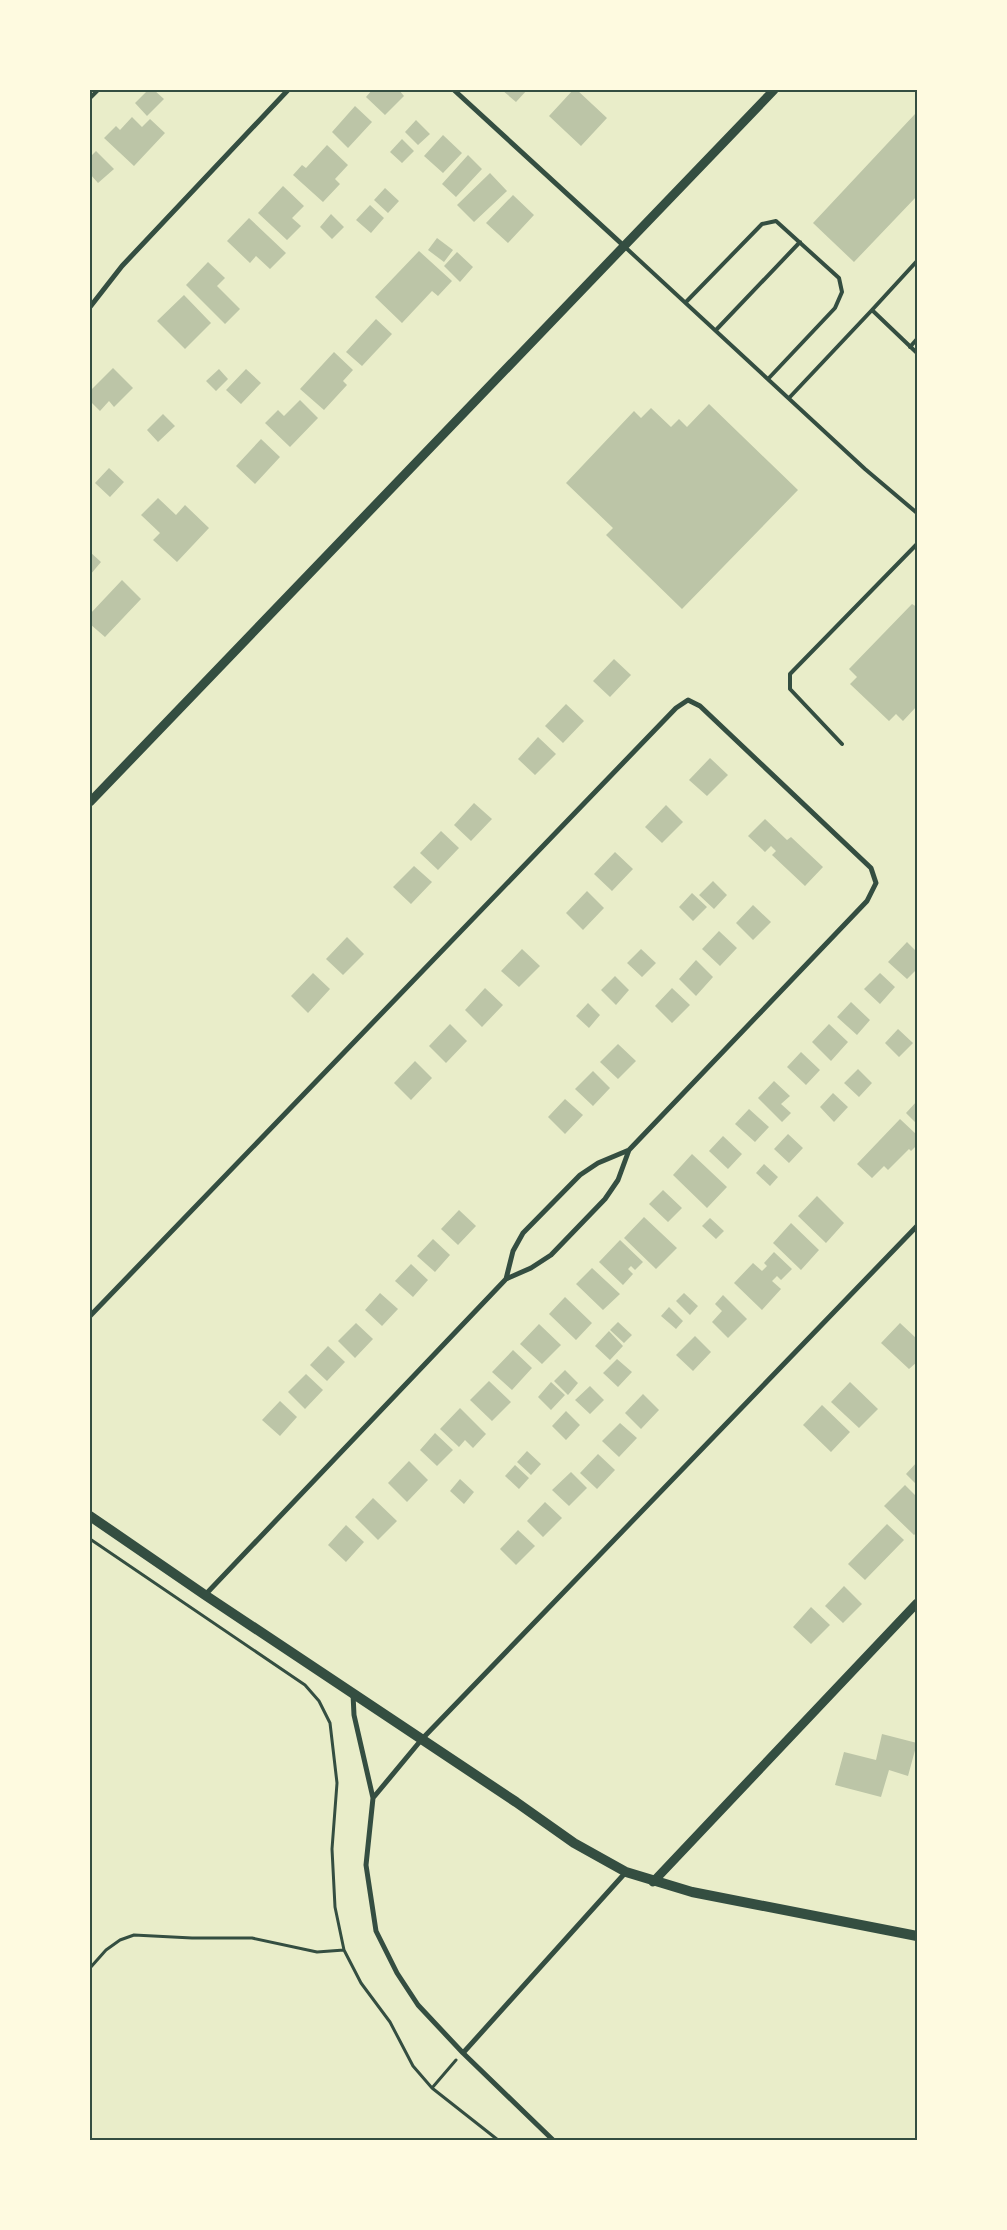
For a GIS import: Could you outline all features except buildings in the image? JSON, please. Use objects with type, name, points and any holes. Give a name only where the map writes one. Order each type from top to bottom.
[{"type":"main road","points":[[90,1516],[574,1843],[626,1872],[653,1882],[765,1907],[917,1936]]},
{"type":"street","points":[[90,307],[122,266],[288,90]]},
{"type":"street","points":[[454,90],[624,246]]},
{"type":"street","points":[[90,802],[774,90]]},
{"type":"street","points":[[90,1316],[676,708],[688,700],[700,706],[871,868],[876,883],[867,901],[629,1150],[598,1163],[580,1175],[523,1233],[513,1251],[506,1279]]},
{"type":"street","points":[[205,1595],[506,1279],[531,1268],[551,1255],[604,1199],[618,1180],[629,1150]]},
{"type":"street","points":[[373,1798],[422,1739],[917,1226]]},
{"type":"street","points":[[653,1882],[917,1603]]},
{"type":"street","points":[[353,1694],[354,1715],[373,1798],[366,1865],[376,1930],[398,1973],[418,2005],[463,2053],[553,2140]]},
{"type":"street","points":[[463,2053],[626,1872]]},
{"type":"lane","points":[[90,98],[98,90]]},
{"type":"lane","points":[[686,302],[762,224],[776,220],[839,278],[842,292],[834,308],[768,379]]},
{"type":"lane","points":[[716,330],[800,242]]},
{"type":"lane","points":[[624,246],[917,513]]},
{"type":"lane","points":[[789,398],[917,260]]},
{"type":"lane","points":[[872,310],[917,353]]},
{"type":"lane","points":[[910,347],[917,340]]},
{"type":"lane","points":[[842,744],[790,690],[790,674],[917,544]]},
{"type":"path","points":[[90,1538],[305,1685],[318,1701],[330,1723],[337,1783],[332,1849],[336,1907],[344,1950],[361,1982],[390,2022],[413,2066],[432,2088],[498,2140]]},
{"type":"path","points":[[90,1968],[106,1950],[134,1935],[192,1938],[252,1938],[317,1952],[344,1950]]},
{"type":"path","points":[[432,2088],[463,2053]]}]
